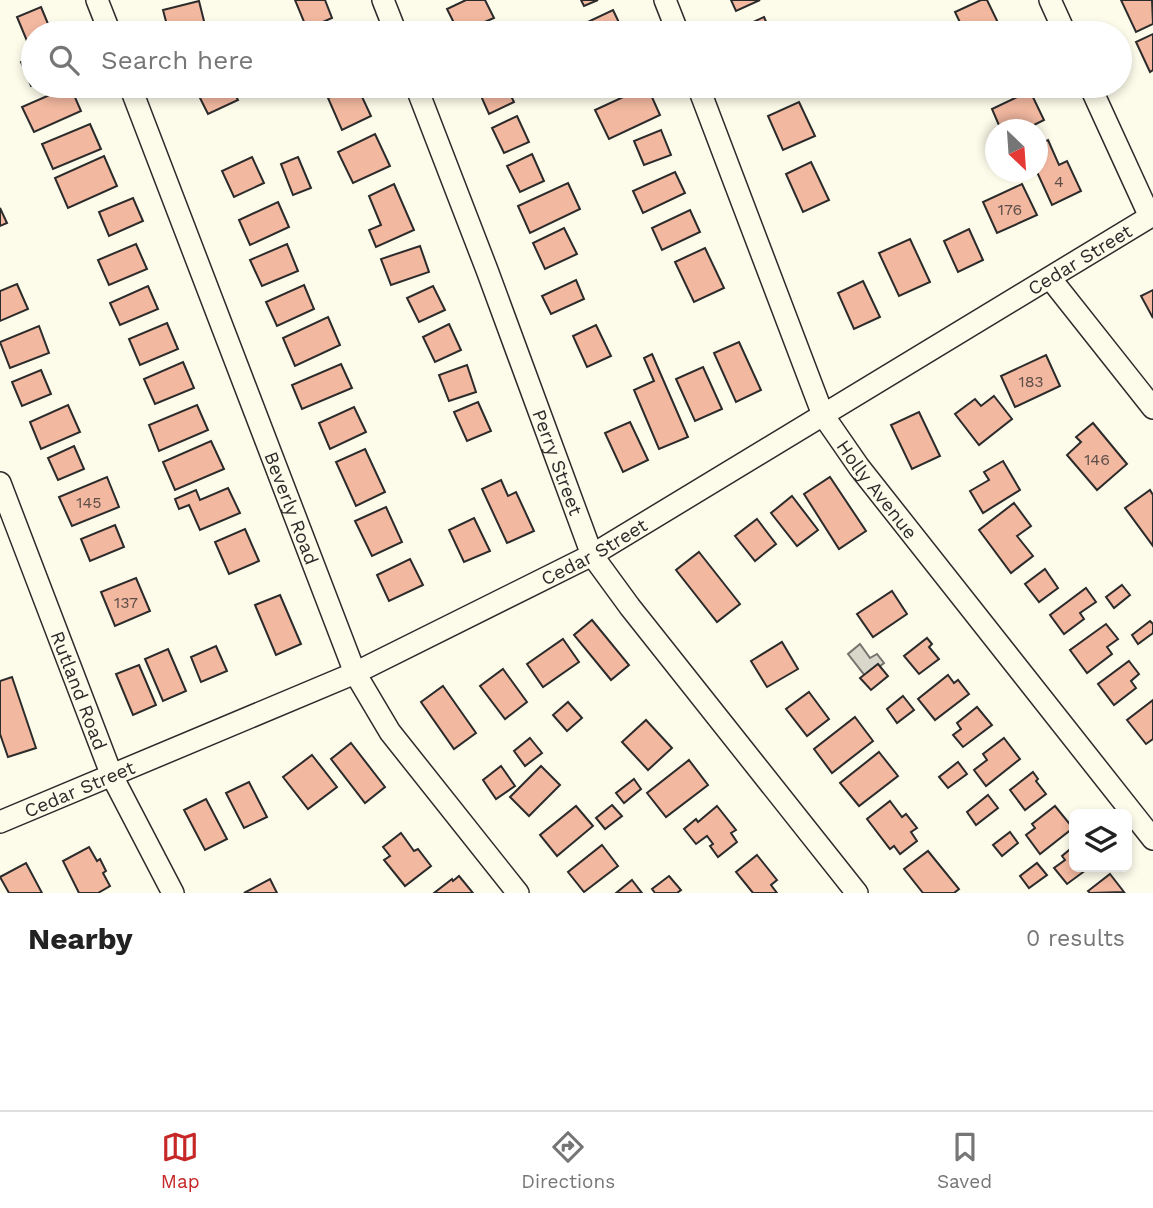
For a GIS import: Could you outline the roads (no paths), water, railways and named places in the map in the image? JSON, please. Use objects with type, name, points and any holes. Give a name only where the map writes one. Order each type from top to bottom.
[{"type":"street","points":[[97,0],[105,21]]},
{"type":"street","points":[[383,0],[391,21]]},
{"type":"street","points":[[665,0],[673,21]]},
{"type":"street","points":[[1050,0],[1060,21]]},
{"type":"street","name":"Beverly Road","points":[[135,98],[355,673],[390,732],[518,893]]},
{"type":"street","name":"Perry Street","points":[[421,98],[593,555],[630,607],[857,893]]},
{"type":"street","name":"Holly Avenue","points":[[703,98],[823,415],[876,489],[1153,839]]},
{"type":"street","points":[[1096,98],[1152,216]]},
{"type":"street","name":"Cedar Street","points":[[0,822],[355,673],[593,555],[1152,216]]},
{"type":"street","points":[[1050,278],[1153,408]]},
{"type":"street","name":"Rutland Road","points":[[0,483],[112,776],[173,893]]}]
